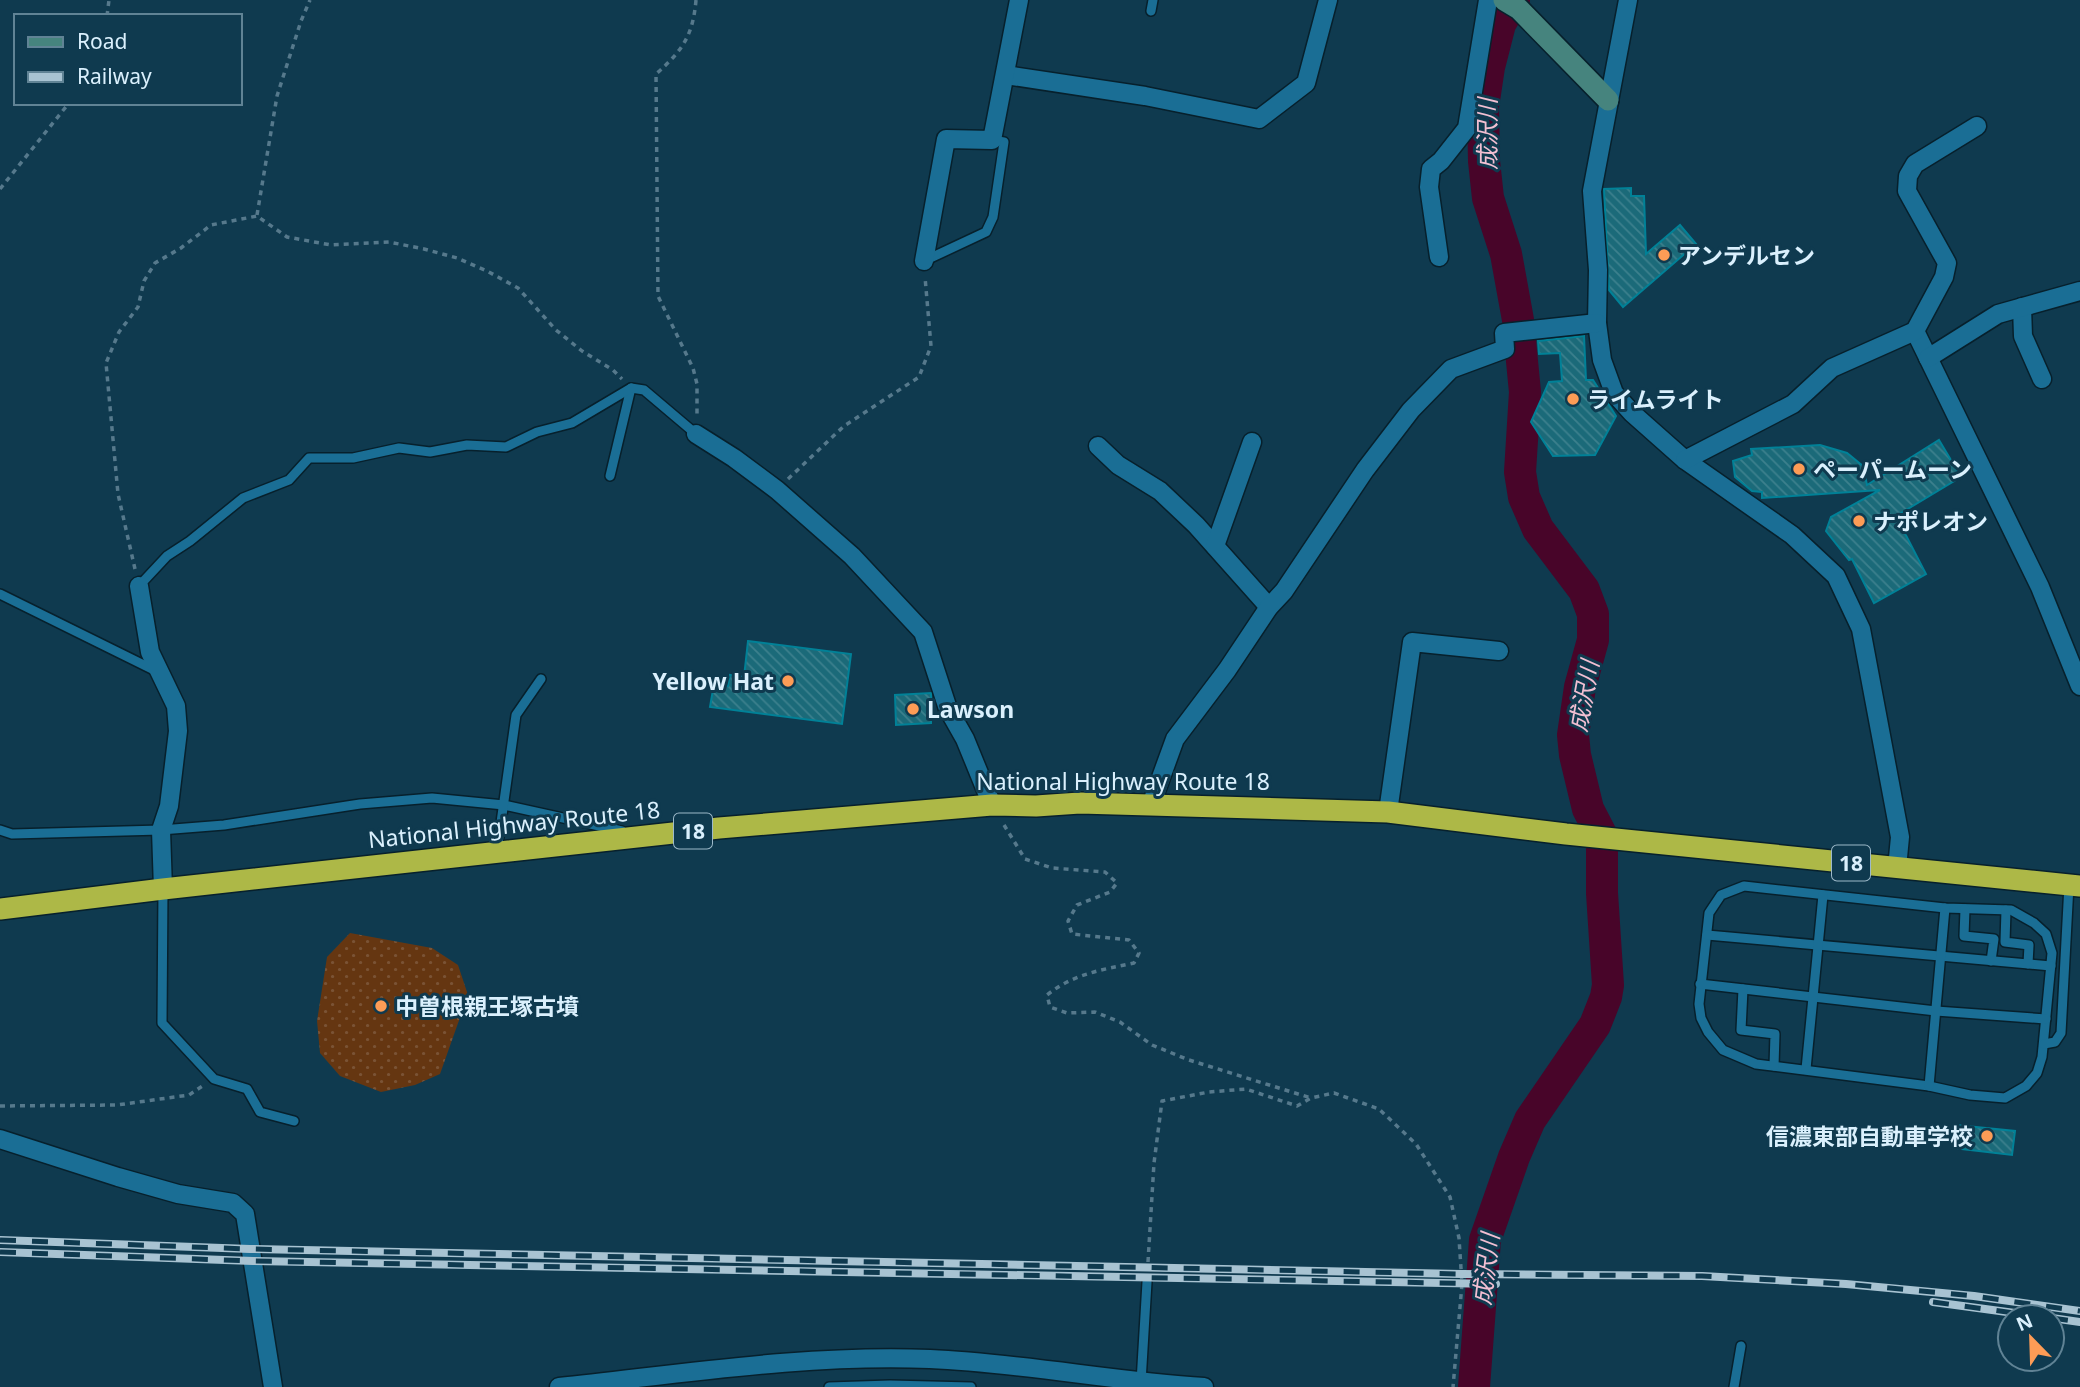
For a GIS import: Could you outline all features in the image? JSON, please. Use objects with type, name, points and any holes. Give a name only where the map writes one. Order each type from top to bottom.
[{"type":"highway","name":"National Highway Route 18","points":[[0,909],[645,836],[992,805],[1080,803],[1388,812],[1566,834],[2075,886]]},
{"type":"street","points":[[924,261],[946,139],[992,140],[1019,0]]},
{"type":"street","points":[[1006,75],[1145,96],[1259,119],[1306,83],[1328,0]]},
{"type":"street","points":[[1439,257],[1429,187],[1431,169],[1467,128],[1488,0]]},
{"type":"street","points":[[1628,0],[1592,191],[1598,271],[1597,323],[1602,360],[1614,393],[1632,414],[1685,460],[1792,535],[1836,576],[1861,629],[1900,837],[1897,868]]},
{"type":"street","points":[[1511,4],[1608,100]]},
{"type":"street","points":[[1685,460],[1793,404],[1832,368],[1915,331],[1944,277],[1947,263],[1907,191],[1908,176],[1915,164],[1977,126]]},
{"type":"street","points":[[1927,358],[1998,314],[2080,291]]},
{"type":"street","points":[[2022,307],[2023,336],[2042,379]]},
{"type":"street","points":[[1151,805],[1175,739],[1227,670],[1269,607],[1284,591],[1365,470],[1411,410],[1451,369],[1506,349],[1504,333],[1597,323]]},
{"type":"street","points":[[1915,331],[2040,587],[2080,686]]},
{"type":"street","points":[[696,434],[777,490],[852,555],[923,632],[948,709],[965,740],[992,805]]},
{"type":"street","points":[[1215,546],[1252,442]]},
{"type":"street","points":[[1098,446],[1118,465],[1160,491],[1215,546],[1269,607]]},
{"type":"street","points":[[139,586],[150,652],[176,706],[178,731],[169,806],[161,830],[163,889]]},
{"type":"street","points":[[1388,812],[1412,642],[1499,651]]},
{"type":"street","points":[[0,1139],[130,1181],[178,1194],[233,1203],[240,1208],[245,1214],[273,1387]]},
{"type":"street","points":[[559,1387],[751,1366],[846,1359],[929,1359],[1045,1369],[1141,1383],[1204,1387]]},
{"type":"lane","points":[[1151,11],[1153,0]]},
{"type":"lane","points":[[924,261],[986,232],[993,217],[1004,142],[992,140]]},
{"type":"lane","points":[[610,476],[631,388]]},
{"type":"lane","points":[[139,586],[167,556],[243,498],[289,480],[309,458],[353,458],[399,448],[430,452],[467,445],[506,447],[537,432],[572,423],[631,388],[644,390],[696,434]]},
{"type":"lane","points":[[0,594],[160,673]]},
{"type":"lane","points":[[497,852],[516,715],[541,679]]},
{"type":"lane","points":[[0,830],[12,834],[161,830],[224,825],[360,804],[432,798],[504,805],[645,836]]},
{"type":"lane","points":[[1744,886],[1945,908],[2007,910],[2034,923],[2046,934],[2052,953],[2043,1044],[2037,1073],[2026,1086],[2005,1098],[1756,1064],[1723,1050],[1708,1032],[1701,1018],[1700,984],[1709,913],[1721,895],[1744,886]]},
{"type":"lane","points":[[2043,1044],[2055,1042],[2061,1033],[2075,886]]},
{"type":"lane","points":[[163,889],[162,1023],[214,1079],[247,1089],[260,1112],[294,1121]]},
{"type":"lane","points":[[1806,1069],[1824,895]]},
{"type":"lane","points":[[1928,1086],[1945,908]]},
{"type":"lane","points":[[1965,909],[1965,936],[1994,939],[1992,961]]},
{"type":"lane","points":[[2007,910],[2005,942],[2029,945],[2028,964]]},
{"type":"lane","points":[[1707,935],[2051,966]]},
{"type":"lane","points":[[1700,984],[1936,1011],[2046,1019]]},
{"type":"lane","points":[[1743,989],[1741,1030],[1775,1034],[1774,1066]]},
{"type":"lane","points":[[1141,1383],[1147,1282]]},
{"type":"lane","points":[[1734,1387],[1741,1346]]},
{"type":"lane","points":[[829,1387],[971,1387]]},
{"type":"path","points":[[257,216],[277,96],[310,0]]},
{"type":"path","points":[[696,0],[691,27],[681,52],[656,74],[658,296],[680,337],[695,376],[698,398],[696,434]]},
{"type":"path","points":[[0,189],[67,105]]},
{"type":"path","points":[[139,586],[118,494],[106,363],[118,332],[138,307],[144,281],[155,263],[181,248],[211,225],[257,216],[287,237],[331,245],[389,242],[435,252],[487,271],[518,288],[556,330],[582,351],[613,370],[631,388]]},
{"type":"path","points":[[777,490],[844,426],[919,377],[931,346],[924,261]]},
{"type":"path","points":[[992,805],[1025,859],[1052,869],[1105,872],[1117,883],[1110,892],[1077,905],[1068,921],[1072,934],[1129,940],[1139,953],[1134,964],[1100,970],[1064,982],[1047,995],[1050,1007],[1067,1013],[1096,1012],[1120,1022],[1153,1045],[1177,1055],[1311,1098]]},
{"type":"path","points":[[0,1106],[117,1105],[189,1095],[214,1079]]},
{"type":"path","points":[[1149,1262],[1154,1163],[1162,1101],[1209,1092],[1246,1089],[1297,1106],[1311,1098],[1334,1093],[1379,1109],[1416,1144],[1450,1197],[1459,1238],[1462,1284],[1452,1387]]},
{"type":"shaded area","points":[[350,933],[432,948],[458,965],[468,995],[440,1074],[415,1085],[381,1092],[340,1076],[320,1053],[317,1021],[327,957]]},
{"type":"building","name":"アンデルセン","points":[[1631,188],[1631,196],[1644,196],[1646,254],[1680,225],[1696,244],[1623,307],[1609,290],[1604,189]]},
{"type":"building","name":"ライムライト","points":[[1584,336],[1586,380],[1593,380],[1616,416],[1595,455],[1553,456],[1531,422],[1549,382],[1562,381],[1560,353],[1539,354],[1538,341]]},
{"type":"building","name":"ナポレオン","points":[[1939,440],[1961,477],[1896,516],[1926,574],[1874,603],[1852,559],[1849,560],[1826,531],[1831,517],[1880,490],[1762,498],[1762,492],[1752,491],[1735,477],[1733,461],[1752,455],[1751,449],[1820,445],[1847,453],[1863,466],[1867,485]]},
{"type":"building","name":"Yellow Hat","points":[[748,641],[851,654],[842,724],[710,707],[714,684],[728,686],[730,675],[744,677]]},
{"type":"building","name":"Lawson","points":[[931,693],[931,723],[896,725],[895,695]]},
{"type":"building","name":"信濃東部自動車学校","points":[[1956,1125],[2015,1131],[2012,1155],[1954,1148]]},
{"type":"waterway","name":"成沢川","points":[[1474,1387],[1485,1240],[1530,1120],[1595,1025],[1608,985],[1602,893],[1602,836],[1588,809],[1573,735],[1580,687],[1593,640],[1593,614],[1584,590],[1538,529],[1524,497],[1520,472],[1525,392],[1518,320],[1506,254],[1488,198],[1484,161],[1483,107],[1489,67],[1500,24],[1514,0]]},
{"type":"railway","points":[[0,1240],[250,1249],[1461,1274],[1702,1276],[1846,1284],[1974,1296],[2080,1311]]},
{"type":"railway","points":[[0,1252],[253,1261],[1496,1284]]},
{"type":"railway","points":[[1933,1302],[1996,1311]]},
{"type":"railway","points":[[2066,1320],[2080,1322]]},
{"type":"place","name":"アンデルセン","points":[[1664,255]]},
{"type":"place","name":"ライムライト","points":[[1573,399]]},
{"type":"place","name":"ペーパームーン","points":[[1799,469]]},
{"type":"place","name":"ナポレオン","points":[[1859,521]]},
{"type":"place","name":"Yellow Hat","points":[[788,681]]},
{"type":"place","name":"Lawson","points":[[913,709]]},
{"type":"place","name":"中曽根親王塚古墳","points":[[381,1006]]},
{"type":"place","name":"信濃東部自動車学校","points":[[1987,1136]]}]
